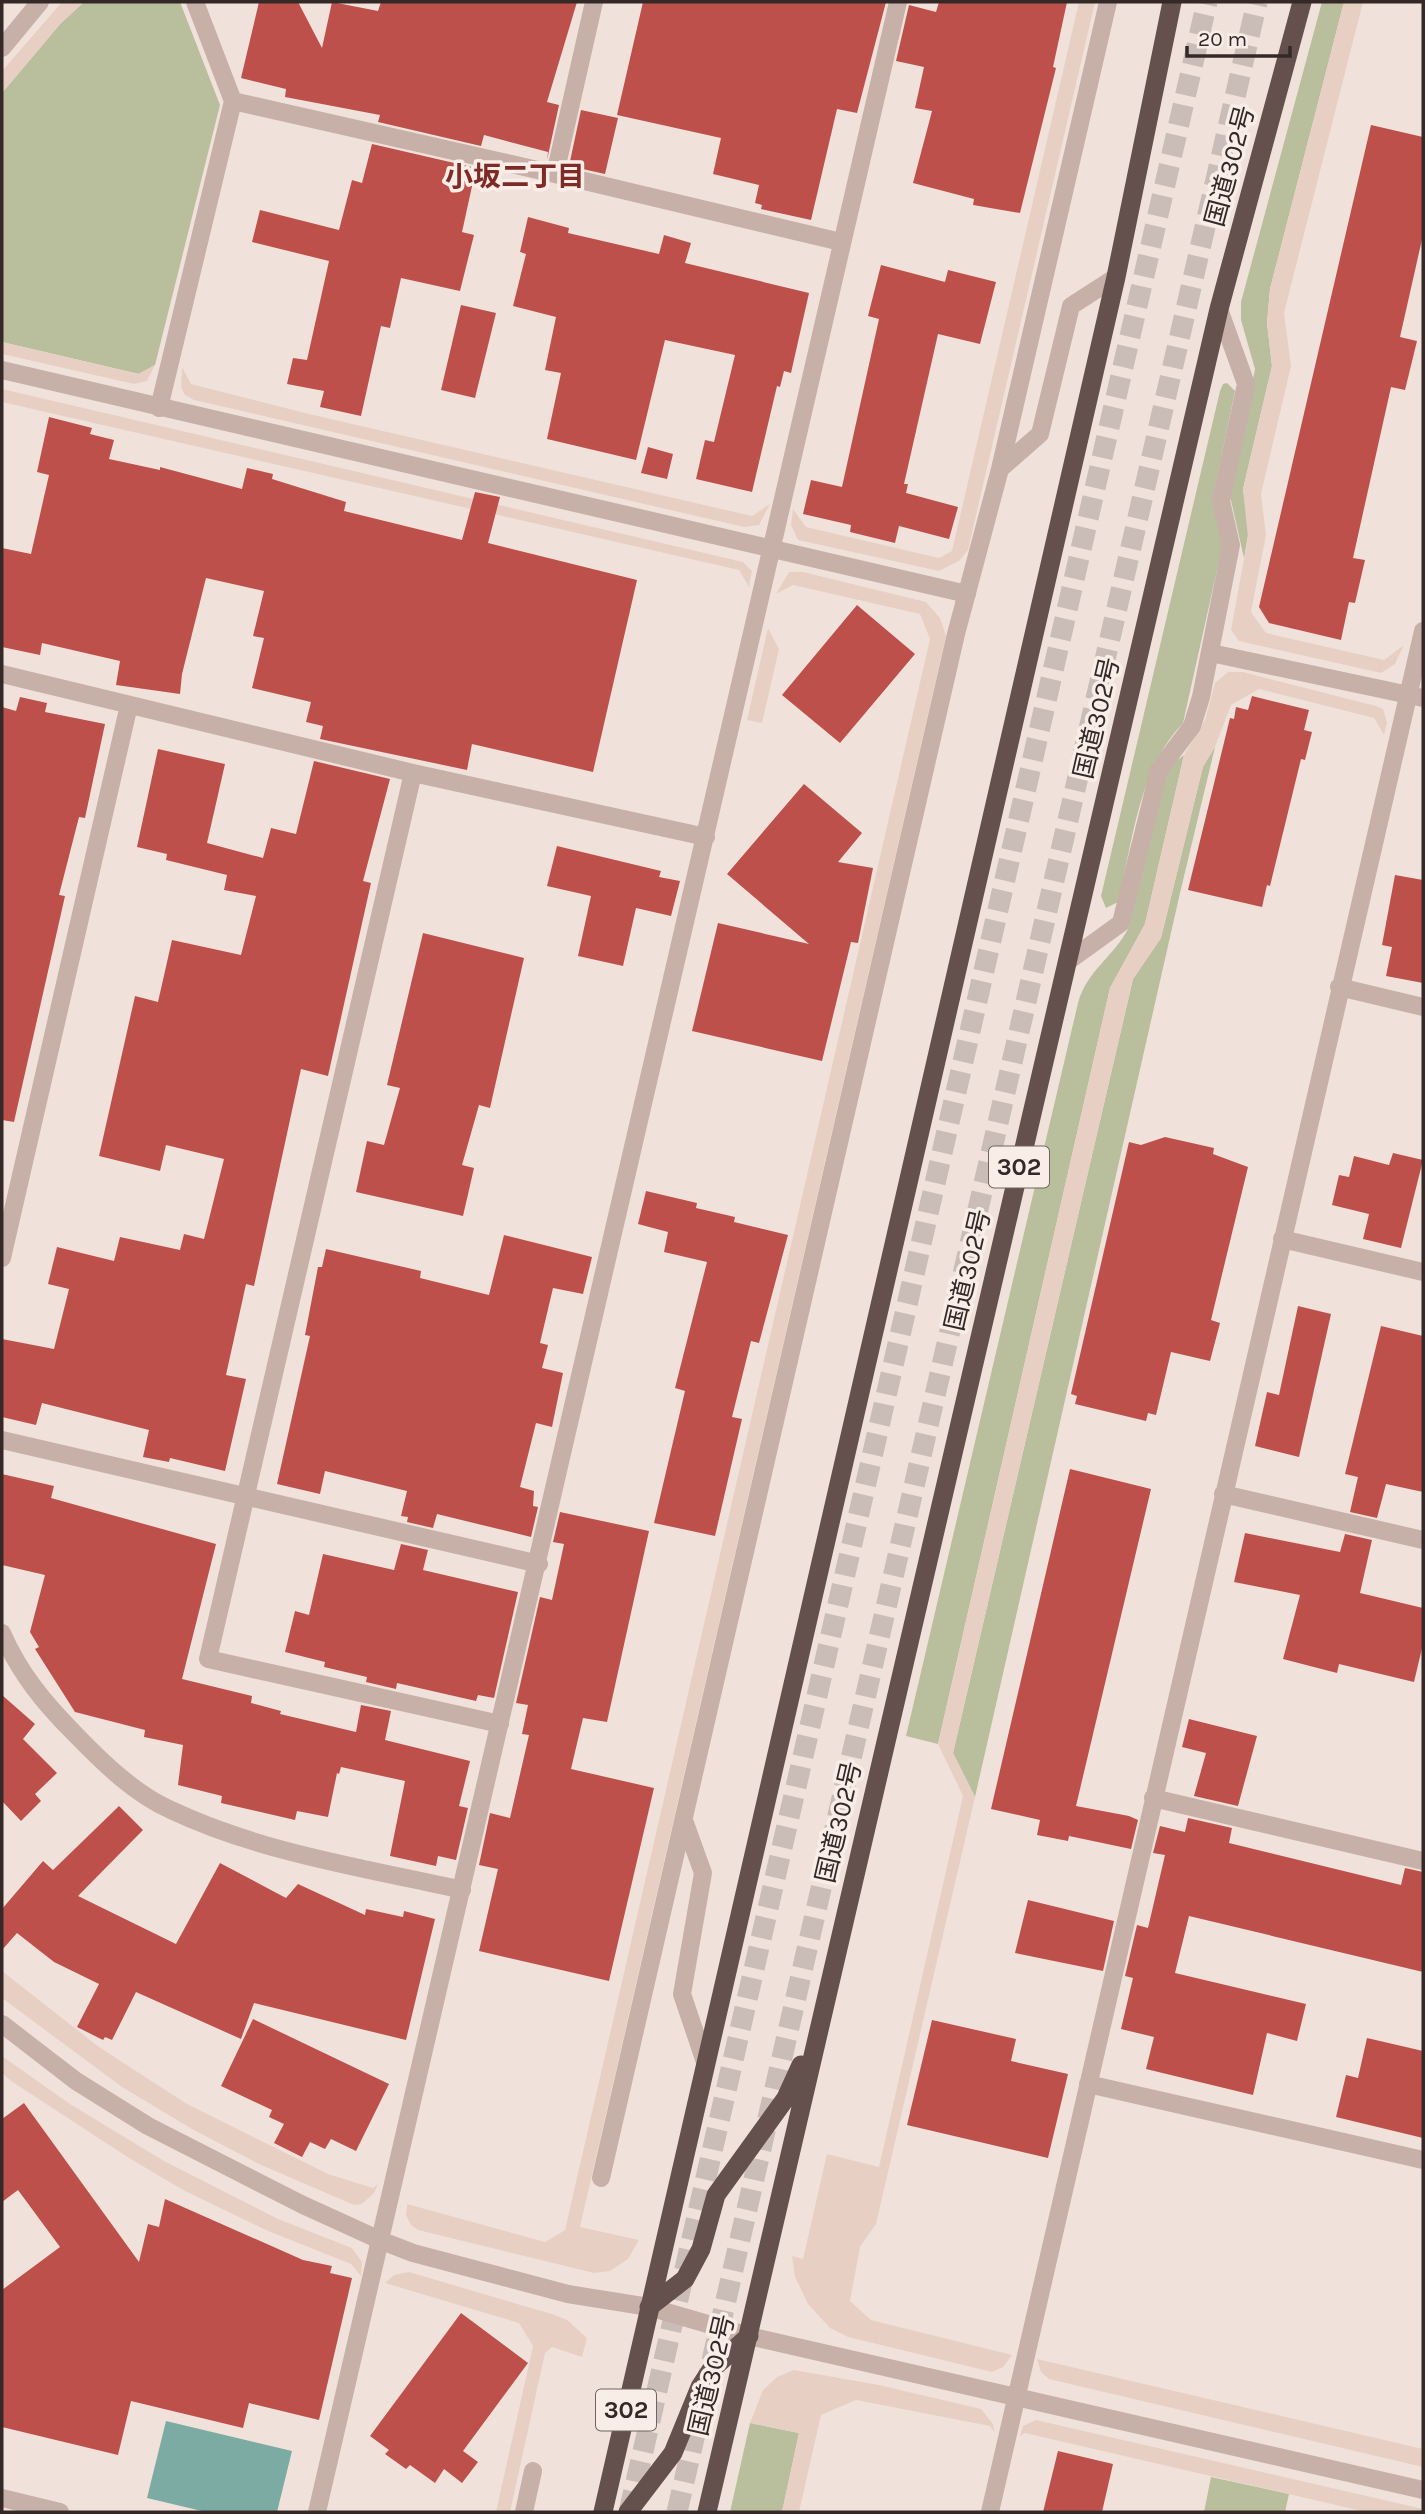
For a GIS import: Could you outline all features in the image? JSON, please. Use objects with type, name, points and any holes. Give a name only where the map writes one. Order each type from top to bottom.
[{"type":"highway","name":"302","points":[[603,2512],[1116,276],[1172,2]]},
{"type":"highway","name":"国道302号","points":[[707,2512],[818,2025],[1219,309],[1302,2]]},
{"type":"highway","points":[[649,2308],[685,2279],[701,2249],[716,2195],[786,2098],[818,2025]]},
{"type":"highway","points":[[628,2512],[673,2453],[700,2387],[711,2370],[749,2336]]},
{"type":"street","points":[[2,48],[40,2]]},
{"type":"street","points":[[159,408],[233,101],[195,2]]},
{"type":"street","points":[[555,174],[594,2]]},
{"type":"street","points":[[317,2512],[539,1564],[898,2]]},
{"type":"street","points":[[601,2178],[967,594],[1000,469],[1108,2]]},
{"type":"street","points":[[233,101],[841,242]]},
{"type":"street","points":[[1000,469],[1040,434],[1071,306],[1116,276]]},
{"type":"street","points":[[1067,962],[1121,923],[1159,769],[1192,726],[1211,653],[1231,545],[1221,501],[1246,384],[1219,309]]},
{"type":"street","points":[[2,370],[771,551],[967,594]]},
{"type":"street","points":[[989,2512],[1018,2398],[1339,987],[1416,696],[1423,631]]},
{"type":"street","points":[[1211,653],[1416,696]]},
{"type":"street","points":[[2,674],[413,773],[706,837]]},
{"type":"street","points":[[2,1258],[129,705]]},
{"type":"street","points":[[413,773],[208,1659],[500,1724]]},
{"type":"street","points":[[1339,987],[1423,1007]]},
{"type":"street","points":[[1282,1239],[1423,1272]]},
{"type":"street","points":[[2,1440],[539,1564]]},
{"type":"street","points":[[1223,1494],[1423,1540]]},
{"type":"street","points":[[2,1633],[7,1660],[47,1707],[105,1765],[170,1810],[267,1845],[462,1890]]},
{"type":"street","points":[[1153,1798],[1423,1861]]},
{"type":"street","points":[[685,1823],[703,1873],[682,1994],[705,2062]]},
{"type":"street","points":[[2,2024],[76,2081],[148,2126],[303,2205],[413,2253],[568,2294],[649,2308],[749,2336],[1423,2490]]},
{"type":"street","points":[[1088,2084],[1423,2160]]},
{"type":"street","points":[[524,2512],[533,2472]]},
{"type":"street","points":[[2,2498],[60,2512]]},
{"type":"green space","points":[[84,2],[180,2],[220,105],[155,365],[139,374],[2,342],[2,93],[61,23]]},
{"type":"green space","points":[[1322,2],[1344,2],[1270,289],[1267,323],[1272,366],[1243,489],[1249,529],[1244,558],[1230,496],[1255,369],[1241,320],[1241,302]]},
{"type":"green space","points":[[1227,383],[1235,391],[1212,502],[1223,543],[1183,723],[1156,762],[1139,807],[1118,902],[1106,908],[1101,896],[1220,391],[1223,384]]},
{"type":"green space","points":[[1215,747],[975,1797],[953,1753],[1133,979],[1161,938],[1203,766]]},
{"type":"green space","points":[[1184,755],[1145,924],[1110,988],[938,1744],[906,1736],[1078,1003],[1094,972],[1129,927],[1166,776],[1171,765]]},
{"type":"green space","points":[[750,2423],[799,2433],[782,2512],[730,2512]]},
{"type":"green space","points":[[1211,2477],[1289,2494],[1285,2512],[1204,2512]]},
{"type":"shaded area","points":[[62,2],[84,2],[61,23],[2,93],[2,71]]},
{"type":"shaded area","points":[[1079,2],[1095,2],[968,550],[959,561],[939,571],[798,540],[791,525],[793,509],[806,527],[939,558],[952,551]]},
{"type":"shaded area","points":[[1344,2],[1363,2],[1284,313],[1291,366],[1261,494],[1266,535],[1251,612],[1266,633],[1384,660],[1404,645],[1395,664],[1381,673],[1239,641],[1231,630],[1248,537],[1243,489],[1272,366],[1267,323],[1270,289]]},
{"type":"shaded area","points":[[2,342],[138,374],[155,365],[147,381],[134,384],[2,354]]},
{"type":"shaded area","points":[[182,367],[191,384],[309,414],[752,516],[770,504],[759,525],[744,527],[194,400],[185,395],[181,387]]},
{"type":"shaded area","points":[[2,389],[743,562],[752,571],[749,587],[739,570],[2,402]]},
{"type":"shaded area","points":[[789,572],[803,572],[926,602],[940,618],[946,636],[580,2227],[639,2240],[628,2259],[610,2271],[594,2273],[418,2230],[411,2225],[406,2215],[407,2204],[545,2242],[565,2230],[930,639],[920,614],[793,585],[776,594]]},
{"type":"shaded area","points":[[768,628],[779,649],[762,723],[747,720]]},
{"type":"shaded area","points":[[1228,672],[1243,672],[1376,706],[1383,709],[1387,722],[1384,735],[1374,718],[1259,689],[1231,705],[1215,747],[1203,767],[1161,938],[1133,979],[953,1753],[975,1797],[876,2224],[860,2247],[850,2301],[871,2320],[1012,2355],[1003,2367],[992,2372],[848,2337],[830,2328],[808,2304],[795,2277],[792,2256],[803,2259],[827,2154],[879,2167],[963,1796],[938,1744],[1110,988],[1145,924],[1184,755],[1205,720],[1215,683]]},
{"type":"shaded area","points":[[2,1971],[99,2047],[187,2104],[328,2174],[373,2188],[378,2184],[374,2193],[362,2204],[354,2205],[259,2164],[192,2129],[122,2087],[2,1998]]},
{"type":"shaded area","points":[[2,2056],[70,2104],[164,2161],[278,2219],[352,2248],[362,2262],[361,2276],[351,2264],[268,2231],[183,2190],[129,2158],[11,2081],[2,2073]]},
{"type":"shaded area","points":[[409,2272],[555,2315],[567,2320],[587,2338],[582,2357],[552,2347],[545,2353],[510,2512],[496,2512],[533,2346],[519,2323],[385,2283],[394,2275]]},
{"type":"shaded area","points":[[1037,2359],[1423,2449],[1423,2467],[1049,2379],[1041,2372]]},
{"type":"shaded area","points":[[794,2370],[879,2385],[981,2409],[993,2424],[995,2433],[990,2426],[856,2400],[821,2415],[799,2512],[782,2512],[799,2433],[750,2423],[763,2390],[777,2377]]},
{"type":"shaded area","points":[[1036,2420],[1423,2509],[1423,2512],[1366,2512],[1025,2433],[1020,2436],[1023,2426]]},
{"type":"water","points":[[166,2421],[292,2451],[277,2512],[206,2512],[147,2498]]},
{"type":"building","points":[[259,2],[298,2],[322,48],[332,2],[378,11],[381,2],[577,2],[547,102],[559,105],[547,160],[548,152],[484,135],[481,146],[378,122],[380,115],[285,97],[286,89],[241,78]]},
{"type":"building","points":[[643,2],[886,2],[857,113],[837,109],[811,220],[761,209],[762,205],[755,203],[759,185],[713,174],[721,138],[617,115]]},
{"type":"building","points":[[939,2],[1067,2],[1053,67],[1056,68],[1020,213],[973,205],[974,199],[913,183],[932,111],[915,108],[924,67],[896,61],[909,5],[936,12]]},
{"type":"building","points":[[581,110],[618,118],[605,174],[569,166]]},
{"type":"building","points":[[1371,125],[1423,137],[1423,235],[1400,337],[1417,341],[1405,390],[1391,387],[1353,558],[1365,560],[1355,603],[1349,602],[1341,640],[1269,623],[1259,607]]},
{"type":"building","points":[[372,144],[476,168],[462,232],[474,235],[460,291],[401,278],[390,328],[381,326],[361,416],[320,407],[324,391],[287,384],[293,358],[307,360],[329,261],[252,242],[260,210],[339,230],[352,180],[362,183]]},
{"type":"building","points":[[528,217],[569,228],[568,233],[659,254],[664,235],[691,243],[685,263],[809,293],[791,373],[784,371],[780,387],[777,386],[752,492],[696,479],[705,440],[714,442],[735,355],[665,340],[636,460],[547,439],[561,373],[545,370],[556,317],[513,306],[526,254],[520,252]]},
{"type":"building","points":[[881,265],[945,282],[948,270],[996,282],[980,344],[938,334],[904,484],[908,484],[906,493],[958,507],[949,539],[899,526],[895,543],[850,532],[851,525],[803,514],[811,480],[842,487],[879,319],[868,316]]},
{"type":"building","points":[[461,305],[496,313],[475,398],[441,390]]},
{"type":"building","points":[[49,417],[92,428],[90,434],[114,440],[109,459],[160,470],[160,467],[242,489],[247,468],[273,474],[272,479],[346,502],[344,511],[462,540],[475,492],[500,497],[488,543],[637,580],[593,772],[472,744],[467,770],[320,739],[323,726],[306,722],[311,702],[252,688],[264,638],[253,636],[264,591],[206,578],[182,674],[180,694],[116,685],[120,661],[42,643],[40,655],[2,647],[2,548],[31,554],[49,475],[37,472]]},
{"type":"building","points":[[648,447],[673,454],[667,479],[641,473]]},
{"type":"building","points":[[857,605],[915,654],[840,743],[782,695]]},
{"type":"building","points":[[1252,696],[1309,710],[1304,730],[1312,732],[1305,760],[1301,759],[1270,886],[1267,885],[1262,907],[1188,890],[1230,718],[1234,719],[1236,707],[1248,710]]},
{"type":"building","points":[[20,697],[47,703],[45,712],[105,724],[85,818],[79,817],[59,895],[65,896],[14,1122],[2,1120],[2,707],[16,711]]},
{"type":"building","points":[[158,749],[225,764],[207,843],[263,858],[271,828],[296,834],[314,761],[390,779],[363,881],[371,883],[328,1076],[301,1069],[254,1286],[246,1284],[226,1375],[246,1379],[225,1471],[170,1458],[169,1462],[143,1457],[149,1430],[42,1403],[36,1425],[2,1417],[2,1339],[54,1349],[69,1289],[48,1284],[57,1247],[114,1261],[120,1237],[180,1250],[184,1234],[204,1239],[224,1159],[166,1145],[160,1171],[99,1156],[135,996],[158,1002],[172,940],[241,955],[256,896],[224,890],[227,875],[166,860],[167,854],[137,847]]},
{"type":"building","points":[[804,784],[862,833],[838,862],[873,868],[858,943],[851,942],[822,1061],[692,1031],[718,923],[809,944],[727,874]]},
{"type":"building","points":[[557,846],[661,871],[659,877],[680,881],[671,916],[636,908],[623,966],[578,956],[591,896],[547,886]]},
{"type":"building","points":[[1395,875],[1423,880],[1423,983],[1386,976],[1392,947],[1382,945]]},
{"type":"building","points":[[423,933],[524,958],[490,1108],[479,1105],[462,1165],[474,1168],[463,1216],[356,1192],[367,1141],[384,1145],[400,1088],[387,1085]]},
{"type":"building","points":[[1165,1137],[1214,1148],[1213,1154],[1248,1167],[1211,1320],[1220,1323],[1210,1361],[1171,1352],[1156,1415],[1148,1413],[1146,1421],[1075,1404],[1077,1396],[1071,1394],[1129,1142],[1141,1145]]},
{"type":"building","points":[[1393,1153],[1423,1160],[1401,1248],[1363,1239],[1369,1214],[1332,1205],[1339,1175],[1349,1177],[1354,1156],[1389,1165]]},
{"type":"building","points":[[646,1191],[697,1203],[696,1208],[735,1217],[734,1222],[788,1235],[759,1343],[751,1341],[732,1417],[742,1419],[715,1536],[654,1523],[685,1391],[675,1388],[707,1262],[664,1252],[668,1232],[638,1224]]},
{"type":"building","points":[[504,1235],[592,1257],[583,1294],[553,1288],[540,1343],[548,1345],[542,1368],[563,1373],[552,1427],[536,1423],[520,1487],[534,1491],[533,1506],[538,1507],[531,1537],[437,1514],[433,1528],[407,1522],[408,1517],[401,1516],[407,1491],[325,1471],[320,1494],[277,1484],[310,1336],[305,1335],[318,1267],[322,1267],[326,1249],[421,1271],[420,1278],[489,1295]]},
{"type":"building","points":[[1298,1306],[1331,1314],[1299,1457],[1255,1446],[1267,1392],[1279,1395]]},
{"type":"building","points":[[1381,1326],[1423,1336],[1423,1492],[1386,1484],[1377,1518],[1350,1512],[1358,1477],[1345,1474]]},
{"type":"building","points":[[1070,1469],[1151,1489],[1076,1806],[1138,1820],[1131,1849],[1069,1836],[1068,1841],[1037,1835],[1040,1820],[991,1809]]},
{"type":"building","points":[[2,1474],[54,1486],[51,1498],[216,1544],[182,1679],[252,1696],[251,1703],[281,1711],[280,1714],[356,1732],[361,1705],[391,1711],[385,1740],[470,1761],[459,1806],[468,1808],[456,1860],[438,1856],[436,1866],[390,1856],[405,1781],[341,1767],[339,1774],[337,1773],[328,1817],[297,1811],[295,1820],[221,1803],[222,1796],[178,1785],[183,1745],[144,1737],[145,1730],[75,1712],[35,1649],[39,1647],[30,1632],[45,1575],[2,1565]]},
{"type":"building","points":[[560,1512],[649,1531],[607,1722],[583,1718],[571,1769],[654,1788],[609,1981],[479,1951],[498,1869],[479,1865],[490,1813],[510,1818],[529,1735],[522,1734],[528,1705],[516,1703],[540,1597],[552,1600],[564,1544],[553,1542]]},
{"type":"building","points":[[1245,1533],[1340,1552],[1345,1534],[1372,1540],[1360,1593],[1423,1608],[1423,1644],[1414,1682],[1339,1664],[1337,1673],[1283,1659],[1300,1595],[1234,1582]]},
{"type":"building","points":[[401,1544],[428,1550],[423,1570],[518,1592],[494,1698],[478,1695],[476,1701],[397,1683],[396,1689],[366,1682],[367,1677],[324,1667],[325,1662],[285,1652],[295,1611],[309,1615],[323,1554],[394,1570]]},
{"type":"building","points":[[2,1695],[35,1724],[23,1739],[57,1773],[35,1794],[41,1801],[21,1821],[2,1801]]},
{"type":"building","points":[[1189,1719],[1257,1736],[1238,1806],[1194,1796],[1206,1753],[1182,1747]]},
{"type":"building","points":[[119,1806],[143,1830],[78,1896],[176,1944],[220,1863],[286,1898],[298,1884],[365,1915],[366,1909],[403,1917],[404,1911],[435,1919],[406,2040],[254,2003],[241,2039],[136,1992],[112,2040],[105,2037],[103,2040],[77,2027],[99,1984],[54,1962],[17,1933],[2,1950],[2,1909],[43,1861],[53,1870]]},
{"type":"building","points":[[1188,1818],[1232,1828],[1229,1843],[1401,1885],[1405,1868],[1423,1872],[1423,1972],[1189,1916],[1175,1973],[1306,2004],[1297,2041],[1267,2033],[1253,2095],[1146,2069],[1154,2037],[1121,2029],[1133,1978],[1125,1976],[1137,1925],[1148,1928],[1165,1855],[1153,1853],[1160,1826],[1185,1832]]},
{"type":"building","points":[[1028,1900],[1114,1921],[1103,1971],[1015,1953]]},
{"type":"building","points":[[253,2019],[389,2084],[356,2151],[331,2139],[325,2149],[310,2142],[302,2157],[274,2143],[284,2124],[269,2117],[272,2110],[221,2086]]},
{"type":"building","points":[[932,2020],[1016,2039],[1011,2061],[1068,2074],[1048,2158],[907,2125]]},
{"type":"building","points":[[1367,2038],[1423,2051],[1423,2138],[1336,2117],[1346,2075],[1358,2078]]},
{"type":"building","points":[[24,2103],[139,2262],[148,2224],[159,2227],[165,2199],[303,2260],[332,2266],[330,2273],[352,2278],[319,2420],[249,2403],[243,2428],[131,2401],[118,2455],[2,2427],[2,2290],[60,2247],[18,2190],[2,2202],[2,2119]]},
{"type":"building","points":[[461,2313],[528,2363],[463,2451],[478,2462],[462,2483],[444,2469],[435,2483],[410,2465],[406,2469],[385,2454],[389,2450],[370,2436]]},
{"type":"building","points":[[1058,2451],[1113,2464],[1102,2512],[1043,2512]]},
{"type":"tunnel","points":[[629,2512],[1207,2]]},
{"type":"tunnel","points":[[677,2512],[1257,2]]},
{"type":"district","name":"小坂二丁目","points":[[515,176]]}]
